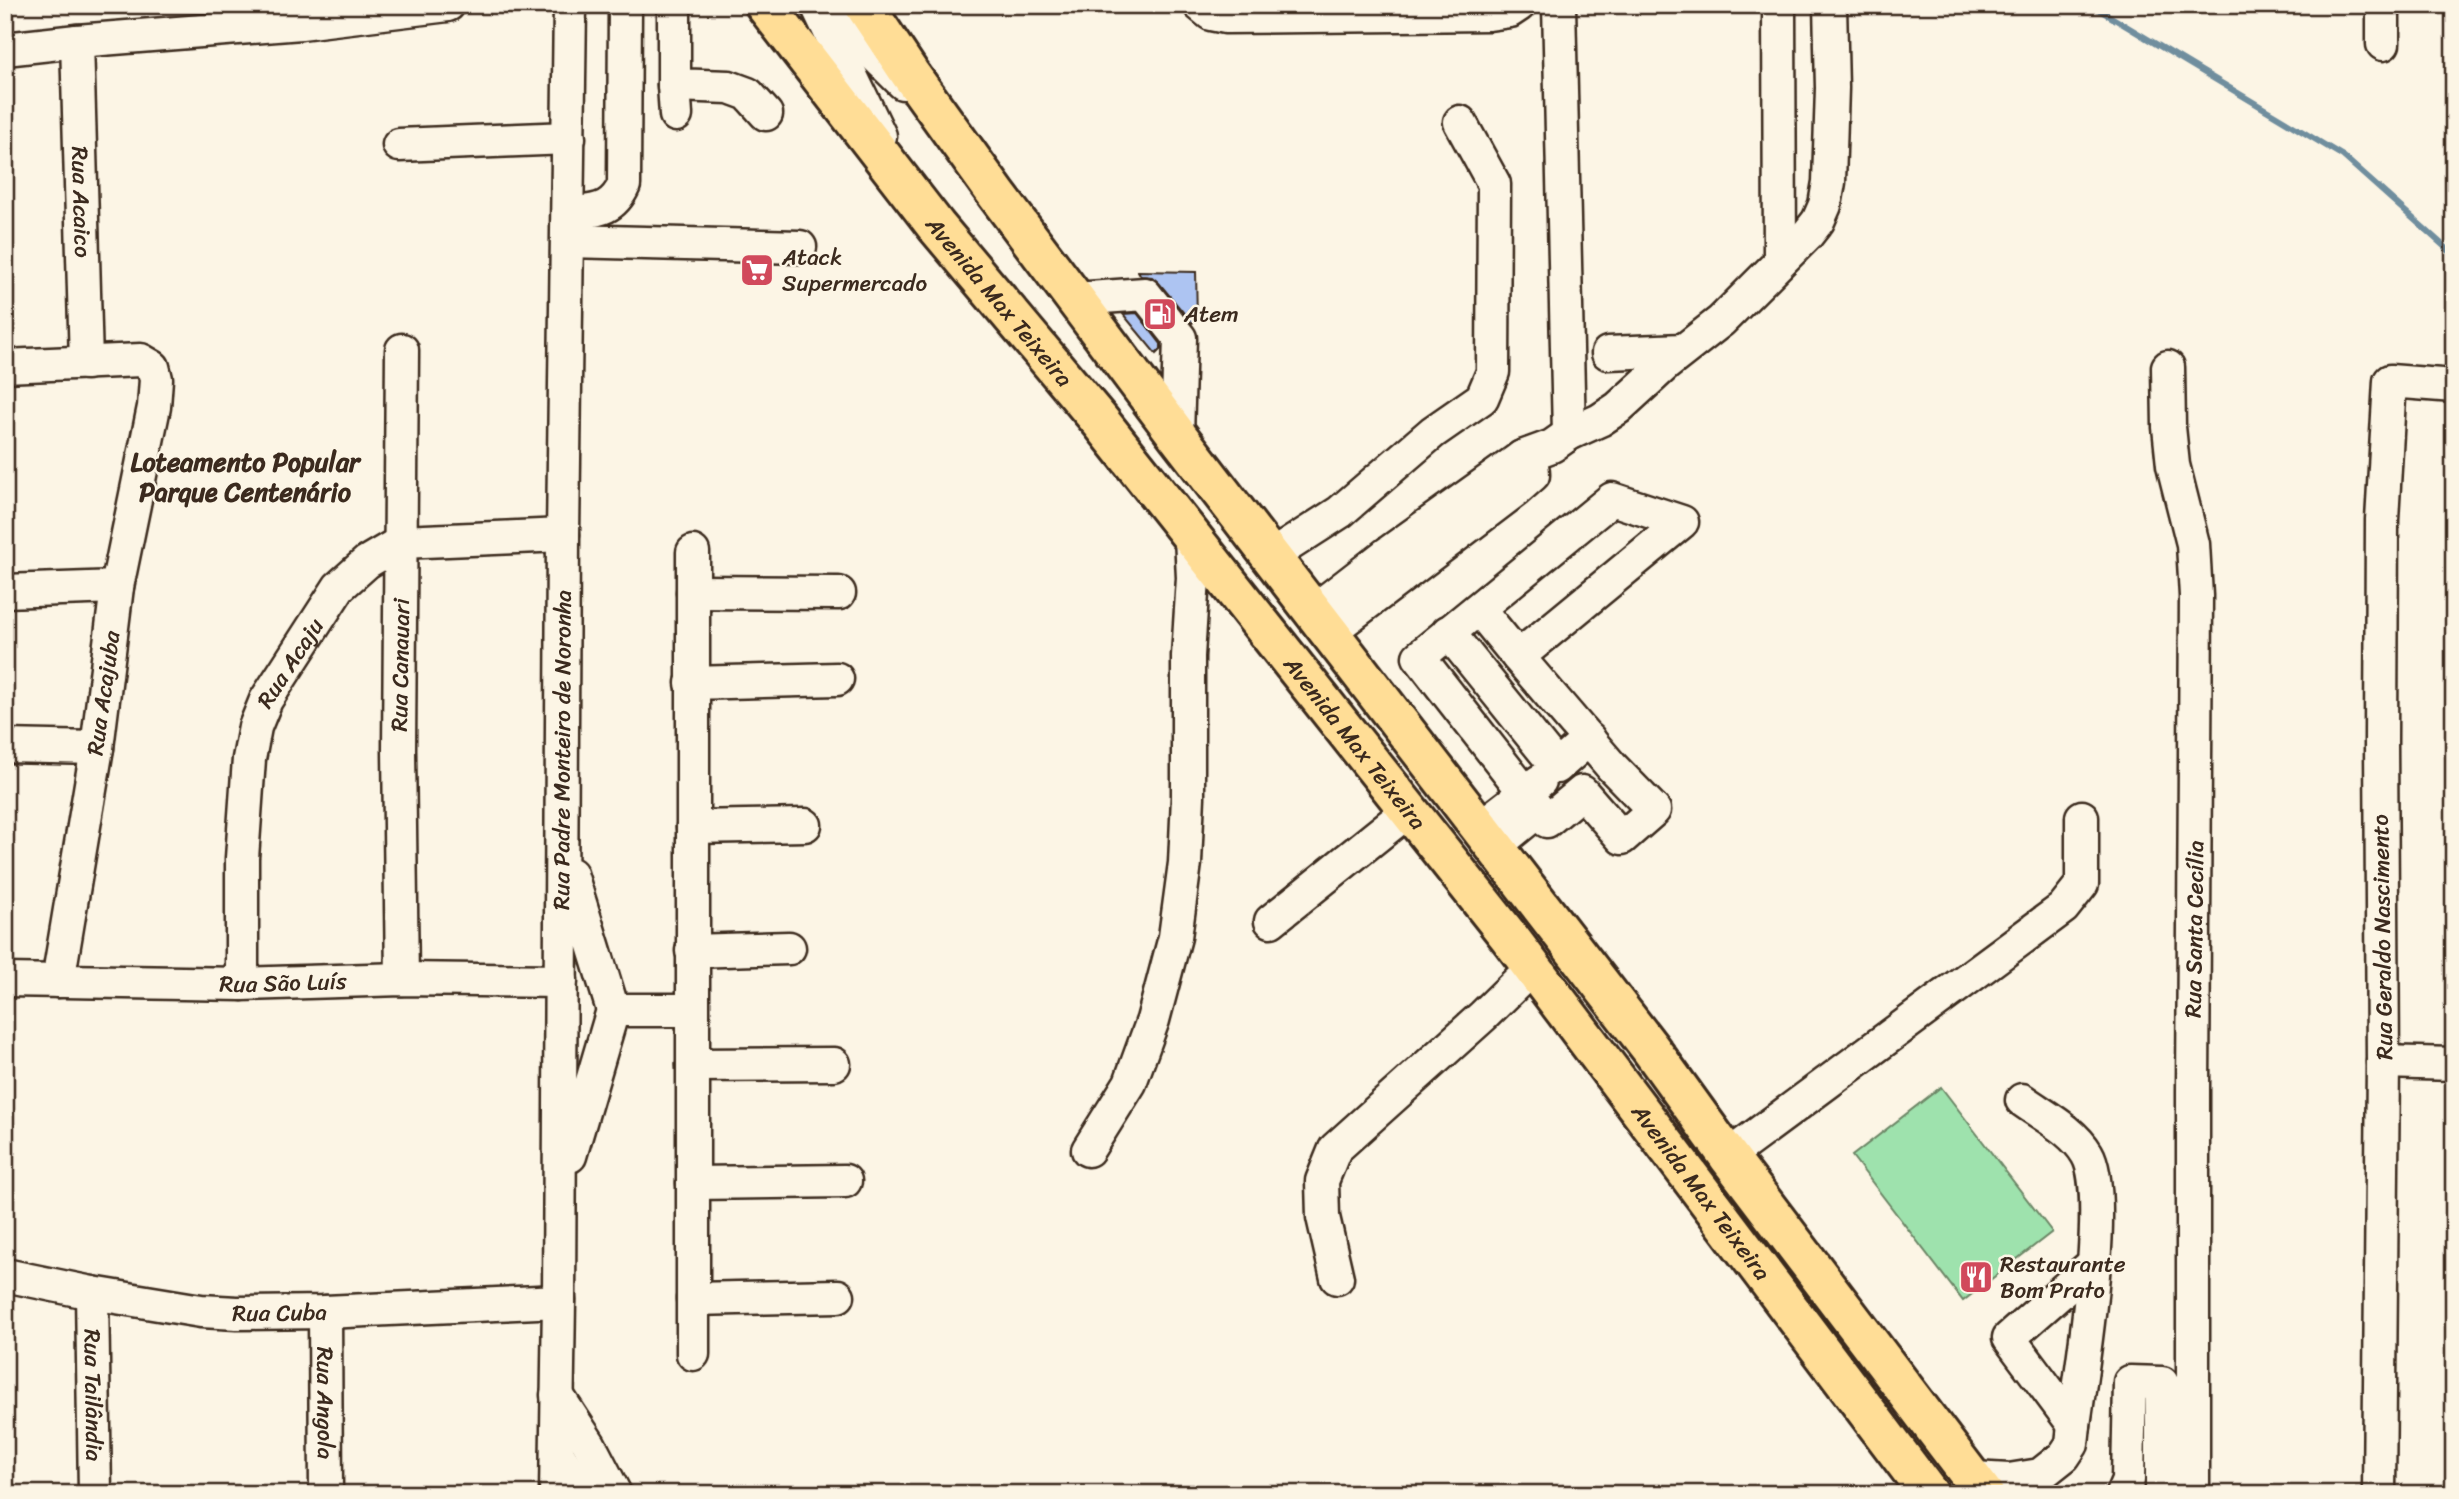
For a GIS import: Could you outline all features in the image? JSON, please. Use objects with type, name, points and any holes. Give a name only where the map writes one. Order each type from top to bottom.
[{"type":"main road","name":"Avenida Max Teixeira","points":[[765,5],[905,186],[1100,421],[1532,968],[1929,1494]]},
{"type":"main road","name":"Avenida Max Teixeira","points":[[864,5],[951,131],[1177,435],[1650,1048],[1728,1157],[1979,1486]]},
{"type":"street","points":[[5,49],[301,23],[448,5]]},
{"type":"street","name":"Rua Padre Monteiro de Noronha","points":[[556,1494],[570,5]]},
{"type":"street","points":[[568,228],[609,205],[619,197],[624,185],[625,5]]},
{"type":"street","points":[[674,5],[675,100],[729,87],[748,93],[766,114]]},
{"type":"street","points":[[817,5],[905,186]]},
{"type":"street","points":[[825,5],[951,131]]},
{"type":"street","points":[[1200,5],[1211,14],[1226,18],[1489,14],[1510,11],[1519,5]]},
{"type":"street","points":[[1559,5],[1561,440]]},
{"type":"street","points":[[1779,5],[1780,261]]},
{"type":"street","points":[[1320,622],[1408,570],[1516,490],[1527,466],[1561,440],[1618,408],[1683,350],[1721,321],[1813,228],[1825,205],[1831,151],[1830,5]]},
{"type":"street","points":[[2383,5],[2383,44]]},
{"type":"street","name":"Rua Acaico","points":[[77,41],[86,363]]},
{"type":"street","points":[[1270,557],[1340,512],[1433,432],[1482,398],[1493,372],[1494,184],[1460,122]]},
{"type":"street","points":[[399,145],[569,138]]},
{"type":"street","points":[[568,228],[800,247]]},
{"type":"street","points":[[1075,299],[1145,294],[1180,338],[1177,435]]},
{"type":"street","name":"Rua Canauari","points":[[402,350],[399,750],[402,979]]},
{"type":"street","points":[[1608,354],[1683,350]]},
{"type":"street","name":"Rua Acajuba","points":[[58,981],[97,748],[117,587],[154,407],[156,379],[153,367],[141,360],[86,363]]},
{"type":"street","points":[[5,366],[86,363]]},
{"type":"street","name":"Rua Santa Cecília","points":[[2168,367],[2169,428],[2173,465],[2193,544],[2196,596],[2193,1494]]},
{"type":"street","name":"Rua Geraldo Nascimento","points":[[2379,1494],[2384,1062],[2382,520],[2390,381],[2454,386]]},
{"type":"street","points":[[1518,657],[1682,522],[1612,499],[1419,657],[1547,821],[1612,766]]},
{"type":"street","name":"Rua Acaju","points":[[242,984],[242,858],[249,759],[255,727],[266,700],[339,587],[367,562],[401,542],[563,535]]},
{"type":"street","points":[[1088,1150],[1130,1083],[1142,1054],[1177,925],[1185,863],[1188,797],[1188,656],[1193,578],[1191,537]]},
{"type":"street","points":[[692,552],[693,1354]]},
{"type":"street","points":[[5,591],[117,587]]},
{"type":"street","points":[[692,592],[838,593]]},
{"type":"street","points":[[1479,609],[1612,766],[1654,810],[1622,838],[1582,792]]},
{"type":"street","points":[[1448,632],[1557,767]]},
{"type":"street","points":[[692,683],[837,679]]},
{"type":"street","points":[[1487,838],[1531,802],[1557,767],[1589,739]]},
{"type":"street","points":[[5,746],[97,748]]},
{"type":"street","points":[[1271,921],[1408,811]]},
{"type":"street","points":[[1728,1157],[2063,908],[2082,884],[2082,817]]},
{"type":"street","points":[[692,827],[805,825]]},
{"type":"street","points":[[560,1191],[613,1010],[561,844]]},
{"type":"street","points":[[692,951],[789,948]]},
{"type":"street","points":[[1337,1278],[1323,1217],[1322,1181],[1335,1149],[1483,1016],[1532,968]]},
{"type":"street","name":"Rua São Luís","points":[[5,980],[242,984],[402,979],[561,981]]},
{"type":"street","points":[[613,1010],[692,1010]]},
{"type":"street","points":[[2384,1062],[2454,1064]]},
{"type":"street","points":[[693,1065],[834,1064]]},
{"type":"street","points":[[1979,1486],[2009,1480],[2036,1484],[2072,1444],[2093,1264],[2096,1189],[2088,1156],[2072,1135],[2022,1100]]},
{"type":"street","points":[[693,1184],[845,1181]]},
{"type":"street","points":[[2074,1425],[2009,1338],[2093,1264]]},
{"type":"street","name":"Rua Cuba","points":[[5,1275],[201,1311],[325,1312],[559,1301]]},
{"type":"street","name":"Rua Tailândia","points":[[92,1293],[95,1494]]},
{"type":"street","points":[[693,1299],[838,1296]]},
{"type":"street","name":"Rua Angola","points":[[325,1312],[327,1494]]},
{"type":"street","points":[[2122,1494],[2128,1480],[2130,1382],[2162,1382],[2162,1494]]},
{"type":"street","points":[[557,1395],[589,1444],[615,1494]]},
{"type":"street","points":[[556,1453],[583,1494]]},
{"type":"green space","points":[[1941,1087],[2052,1232],[1963,1301],[1852,1156]]},
{"type":"building","points":[[1138,271],[1196,272],[1197,319],[1192,323],[1159,283],[1152,277],[1141,276]]},
{"type":"building","points":[[1137,313],[1161,344],[1161,349],[1156,354],[1123,314]]},
{"type":"waterway","points":[[2091,5],[2343,156],[2454,255]]},
{"type":"place","name":"Atack Supermercado","points":[[757,270]]},
{"type":"place","name":"Atem","points":[[1160,314]]},
{"type":"place","name":"Restaurante Bom Prato","points":[[1976,1277]]},
{"type":"district","name":"Loteamento Popular Parque Centenário","points":[[245,477]]}]
